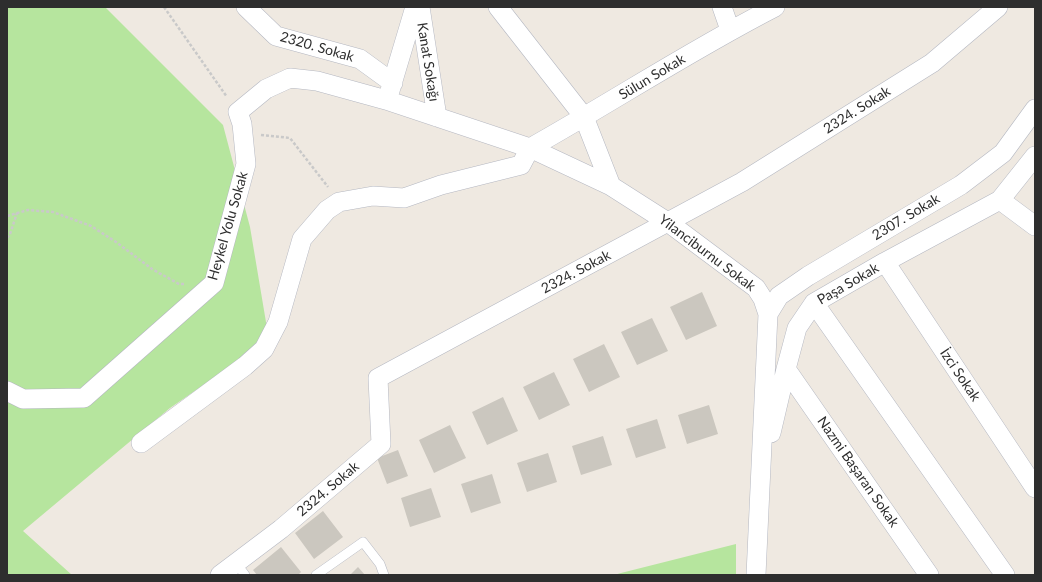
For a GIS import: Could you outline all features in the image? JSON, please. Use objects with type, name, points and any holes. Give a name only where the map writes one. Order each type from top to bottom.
[{"type":"street","name":"2320. Sokak","points":[[246,7],[276,36],[360,59],[393,83]]},
{"type":"street","points":[[386,100],[393,83],[415,7]]},
{"type":"street","name":"Kanat Sokağı","points":[[420,7],[437,117]]},
{"type":"street","points":[[498,7],[584,117],[611,186]]},
{"type":"street","points":[[722,7],[730,30]]},
{"type":"street","name":"Sülun Sokak","points":[[530,148],[730,30],[775,7]]},
{"type":"street","name":"2324. Sokak","points":[[220,575],[240,569],[281,529],[381,444],[378,378],[742,182],[932,63],[998,7]]},
{"type":"street","points":[[141,443],[245,366],[264,349],[278,322],[302,240],[327,210],[339,202],[372,196],[404,198],[441,185],[521,165],[530,148],[386,100],[317,81],[290,78],[266,89],[238,112]]},
{"type":"street","name":"2307. Sokak","points":[[768,314],[779,296],[808,276],[961,185],[1003,153],[1035,109]]},
{"type":"street","name":"Heykel Yolu Sokak","points":[[7,391],[23,399],[84,398],[214,283],[246,164],[242,124],[238,112]]},
{"type":"street","name":"Yilanciburnu Sokak","points":[[530,148],[611,186],[669,222],[756,288],[763,299],[768,314],[756,575]]},
{"type":"street","name":"Paşa Sokak","points":[[760,483],[797,328],[814,303],[885,262],[1000,200],[1035,156]]},
{"type":"street","points":[[1000,200],[1035,226]]},
{"type":"street","name":"İzci Sokak","points":[[885,262],[1035,488]]},
{"type":"street","points":[[814,303],[1005,575]]},
{"type":"street","name":"Nazmi Başaran Sokak","points":[[786,369],[930,575]]},
{"type":"lane","points":[[316,575],[363,542],[380,564],[384,575]]},
{"type":"path","points":[[164,7],[238,112]]},
{"type":"path","points":[[243,137],[265,134],[290,138],[339,202]]},
{"type":"path","points":[[7,216],[28,210],[53,212],[91,226],[116,242],[152,269],[179,284],[214,283]]},
{"type":"path","points":[[7,238],[10,234],[17,213]]},
{"type":"green space","points":[[7,7],[105,7],[223,125],[250,227],[269,340],[170,408],[23,531],[72,575],[7,575]]},
{"type":"green space","points":[[736,544],[736,575],[614,575],[621,573]]},
{"type":"building","points":[[702,292],[717,326],[686,340],[670,307]]},
{"type":"building","points":[[652,318],[668,351],[637,365],[621,332]]},
{"type":"building","points":[[604,344],[620,377],[589,392],[573,359]]},
{"type":"building","points":[[554,372],[570,405],[539,420],[523,387]]},
{"type":"building","points":[[503,397],[518,431],[487,445],[472,412]]},
{"type":"building","points":[[709,405],[718,434],[687,444],[678,415]]},
{"type":"building","points":[[657,419],[666,448],[636,458],[626,429]]},
{"type":"building","points":[[450,425],[466,458],[434,473],[419,440]]},
{"type":"building","points":[[603,436],[612,465],[581,475],[572,446]]},
{"type":"building","points":[[398,450],[408,476],[387,484],[377,458]]},
{"type":"building","points":[[548,453],[557,482],[527,492],[517,463]]},
{"type":"building","points":[[492,474],[501,503],[471,513],[461,484]]},
{"type":"building","points":[[431,488],[441,517],[410,527],[401,498]]},
{"type":"building","points":[[323,511],[343,537],[314,559],[295,533]]},
{"type":"building","points":[[281,547],[301,572],[298,575],[257,575],[253,570]]},
{"type":"building","points":[[358,567],[365,575],[350,575]]}]
